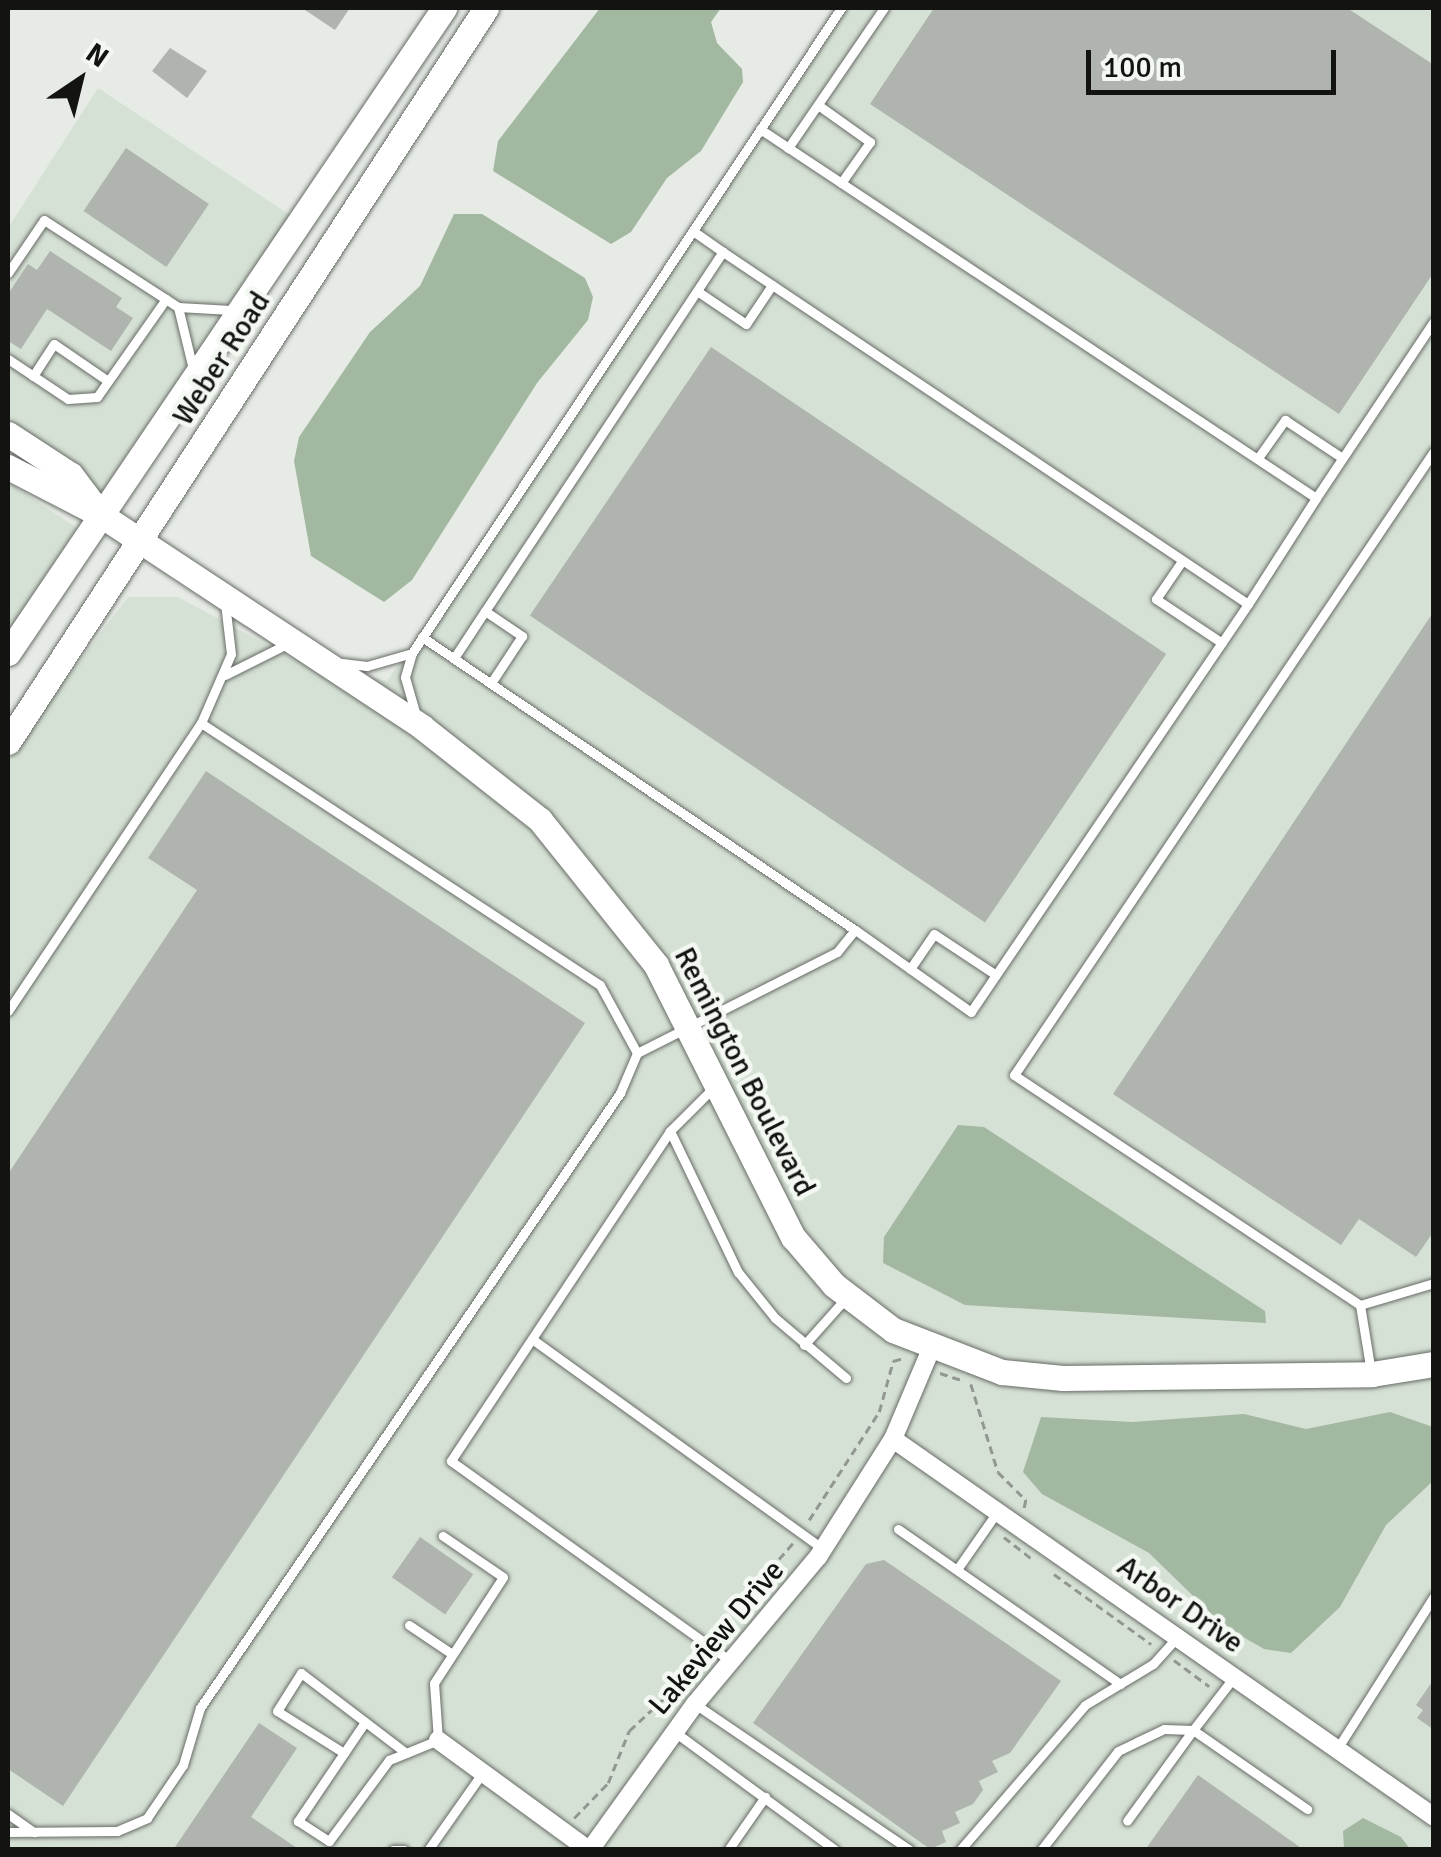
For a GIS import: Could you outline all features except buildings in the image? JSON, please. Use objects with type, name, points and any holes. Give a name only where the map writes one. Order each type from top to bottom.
[{"type":"main road","name":"Weber Road","points":[[8,653],[444,8]]},
{"type":"main road","name":"Weber Road","points":[[8,742],[143,544],[486,8]]},
{"type":"main road","points":[[8,434],[71,475],[101,515]]},
{"type":"main road","points":[[8,467],[101,515]]},
{"type":"main road","name":"Remington Boulevard","points":[[101,515],[474,762],[574,856],[634,931],[690,1030],[780,1217],[847,1296],[935,1361],[1064,1378],[1372,1374],[1434,1364]]},
{"type":"street","name":"Lakeview Drive","points":[[590,1850],[695,1704],[730,1661],[779,1613],[893,1439],[935,1361]]},
{"type":"street","name":"Arbor Drive","points":[[893,1439],[1434,1816]]},
{"type":"street","points":[[438,1740],[590,1850]]},
{"type":"lane","points":[[422,727],[407,696],[412,653],[841,8]]},
{"type":"lane","points":[[788,148],[884,8]]},
{"type":"lane","points":[[818,104],[870,142],[841,182]]},
{"type":"lane","points":[[760,129],[1316,498]]},
{"type":"lane","points":[[8,274],[44,220],[178,307],[239,308]]},
{"type":"lane","points":[[693,231],[1248,604]]},
{"type":"lane","points":[[454,658],[723,252]]},
{"type":"lane","points":[[697,291],[746,324],[772,285]]},
{"type":"lane","points":[[8,359],[68,399],[97,397],[166,299]]},
{"type":"lane","points":[[178,307],[192,379]]},
{"type":"lane","points":[[422,637],[971,1012],[1222,643],[1434,321]]},
{"type":"lane","points":[[33,376],[54,344],[108,381]]},
{"type":"lane","points":[[1258,458],[1285,420],[1341,458]]},
{"type":"lane","points":[[1372,1374],[1360,1305],[1014,1076],[1434,451]]},
{"type":"lane","points":[[1182,560],[1156,599],[1222,643]]},
{"type":"lane","points":[[8,1011],[201,722],[225,675],[232,629],[224,597]]},
{"type":"lane","points":[[485,612],[522,636],[490,683]]},
{"type":"lane","points":[[225,675],[292,641]]},
{"type":"lane","points":[[321,660],[367,666],[412,653]]},
{"type":"lane","points":[[201,722],[600,985],[638,1053]]},
{"type":"lane","points":[[8,1832],[117,1831],[148,1818],[183,1765],[200,1708],[620,1093],[638,1053],[690,1030],[837,952],[855,930]]},
{"type":"lane","points":[[910,969],[934,934],[996,975]]},
{"type":"lane","points":[[716,1084],[670,1131],[452,1461],[730,1661]]},
{"type":"lane","points":[[670,1131],[679,1164],[738,1272],[804,1344],[846,1378]]},
{"type":"lane","points":[[1360,1305],[1434,1283]]},
{"type":"lane","points":[[804,1344],[847,1296]]},
{"type":"lane","points":[[532,1340],[823,1549]]},
{"type":"lane","points":[[958,1568],[999,1510]]},
{"type":"lane","points":[[898,1528],[1120,1684]]},
{"type":"lane","points":[[366,1722],[298,1821],[329,1841],[389,1760],[438,1740],[434,1683],[503,1576],[442,1536]]},
{"type":"lane","points":[[1337,1748],[1434,1596]]},
{"type":"lane","points":[[409,1626],[452,1654]]},
{"type":"lane","points":[[960,1850],[1086,1705],[1120,1684],[1178,1637]]},
{"type":"lane","points":[[344,1753],[276,1711],[301,1673],[406,1753]]},
{"type":"lane","points":[[1127,1821],[1234,1677]]},
{"type":"lane","points":[[695,1704],[910,1850]]},
{"type":"lane","points":[[1058,1850],[1044,1846],[1118,1751],[1164,1729],[1193,1730],[1307,1809]]},
{"type":"lane","points":[[674,1732],[835,1850]]},
{"type":"lane","points":[[428,1850],[482,1772]]},
{"type":"lane","points":[[728,1850],[765,1797]]},
{"type":"lane","points":[[8,1814],[34,1832]]},
{"type":"lane","points":[[393,1850],[404,1850]]},
{"type":"path","points":[[565,1832],[577,1807],[608,1783],[629,1731],[701,1664],[846,1470],[889,1391],[893,1361],[904,1358]]},
{"type":"path","points":[[935,1361],[973,1385],[998,1472],[1025,1508]]},
{"type":"path","points":[[1005,1534],[1005,1544],[1038,1561]]},
{"type":"path","points":[[1050,1570],[1209,1686]]},
{"type":"shaded area","points":[[600,8],[721,8],[711,22],[717,43],[742,69],[743,82],[701,151],[667,178],[631,232],[611,244],[493,171],[498,141]]},
{"type":"shaded area","points":[[838,8],[1433,8],[1433,1849],[8,1850],[8,756],[128,597],[178,597],[299,662],[387,681]]},
{"type":"shaded area","points":[[98,88],[293,217],[104,503],[8,428],[8,228]]},
{"type":"shaded area","points":[[454,214],[482,214],[585,278],[593,297],[588,320],[537,383],[412,580],[384,602],[311,556],[294,461],[299,437],[370,332],[420,286]]},
{"type":"shaded area","points":[[8,482],[77,528],[8,632]]},
{"type":"shaded area","points":[[958,1125],[984,1127],[1265,1311],[1266,1323],[965,1305],[883,1263],[884,1237]]},
{"type":"shaded area","points":[[1390,1412],[1433,1427],[1433,1481],[1386,1525],[1340,1607],[1291,1653],[1264,1649],[1224,1626],[1149,1553],[1042,1494],[1023,1472],[1041,1417],[1132,1422],[1244,1414],[1306,1429]]},
{"type":"shaded area","points":[[1363,1818],[1401,1837],[1410,1849],[1344,1849],[1343,1831]]}]
